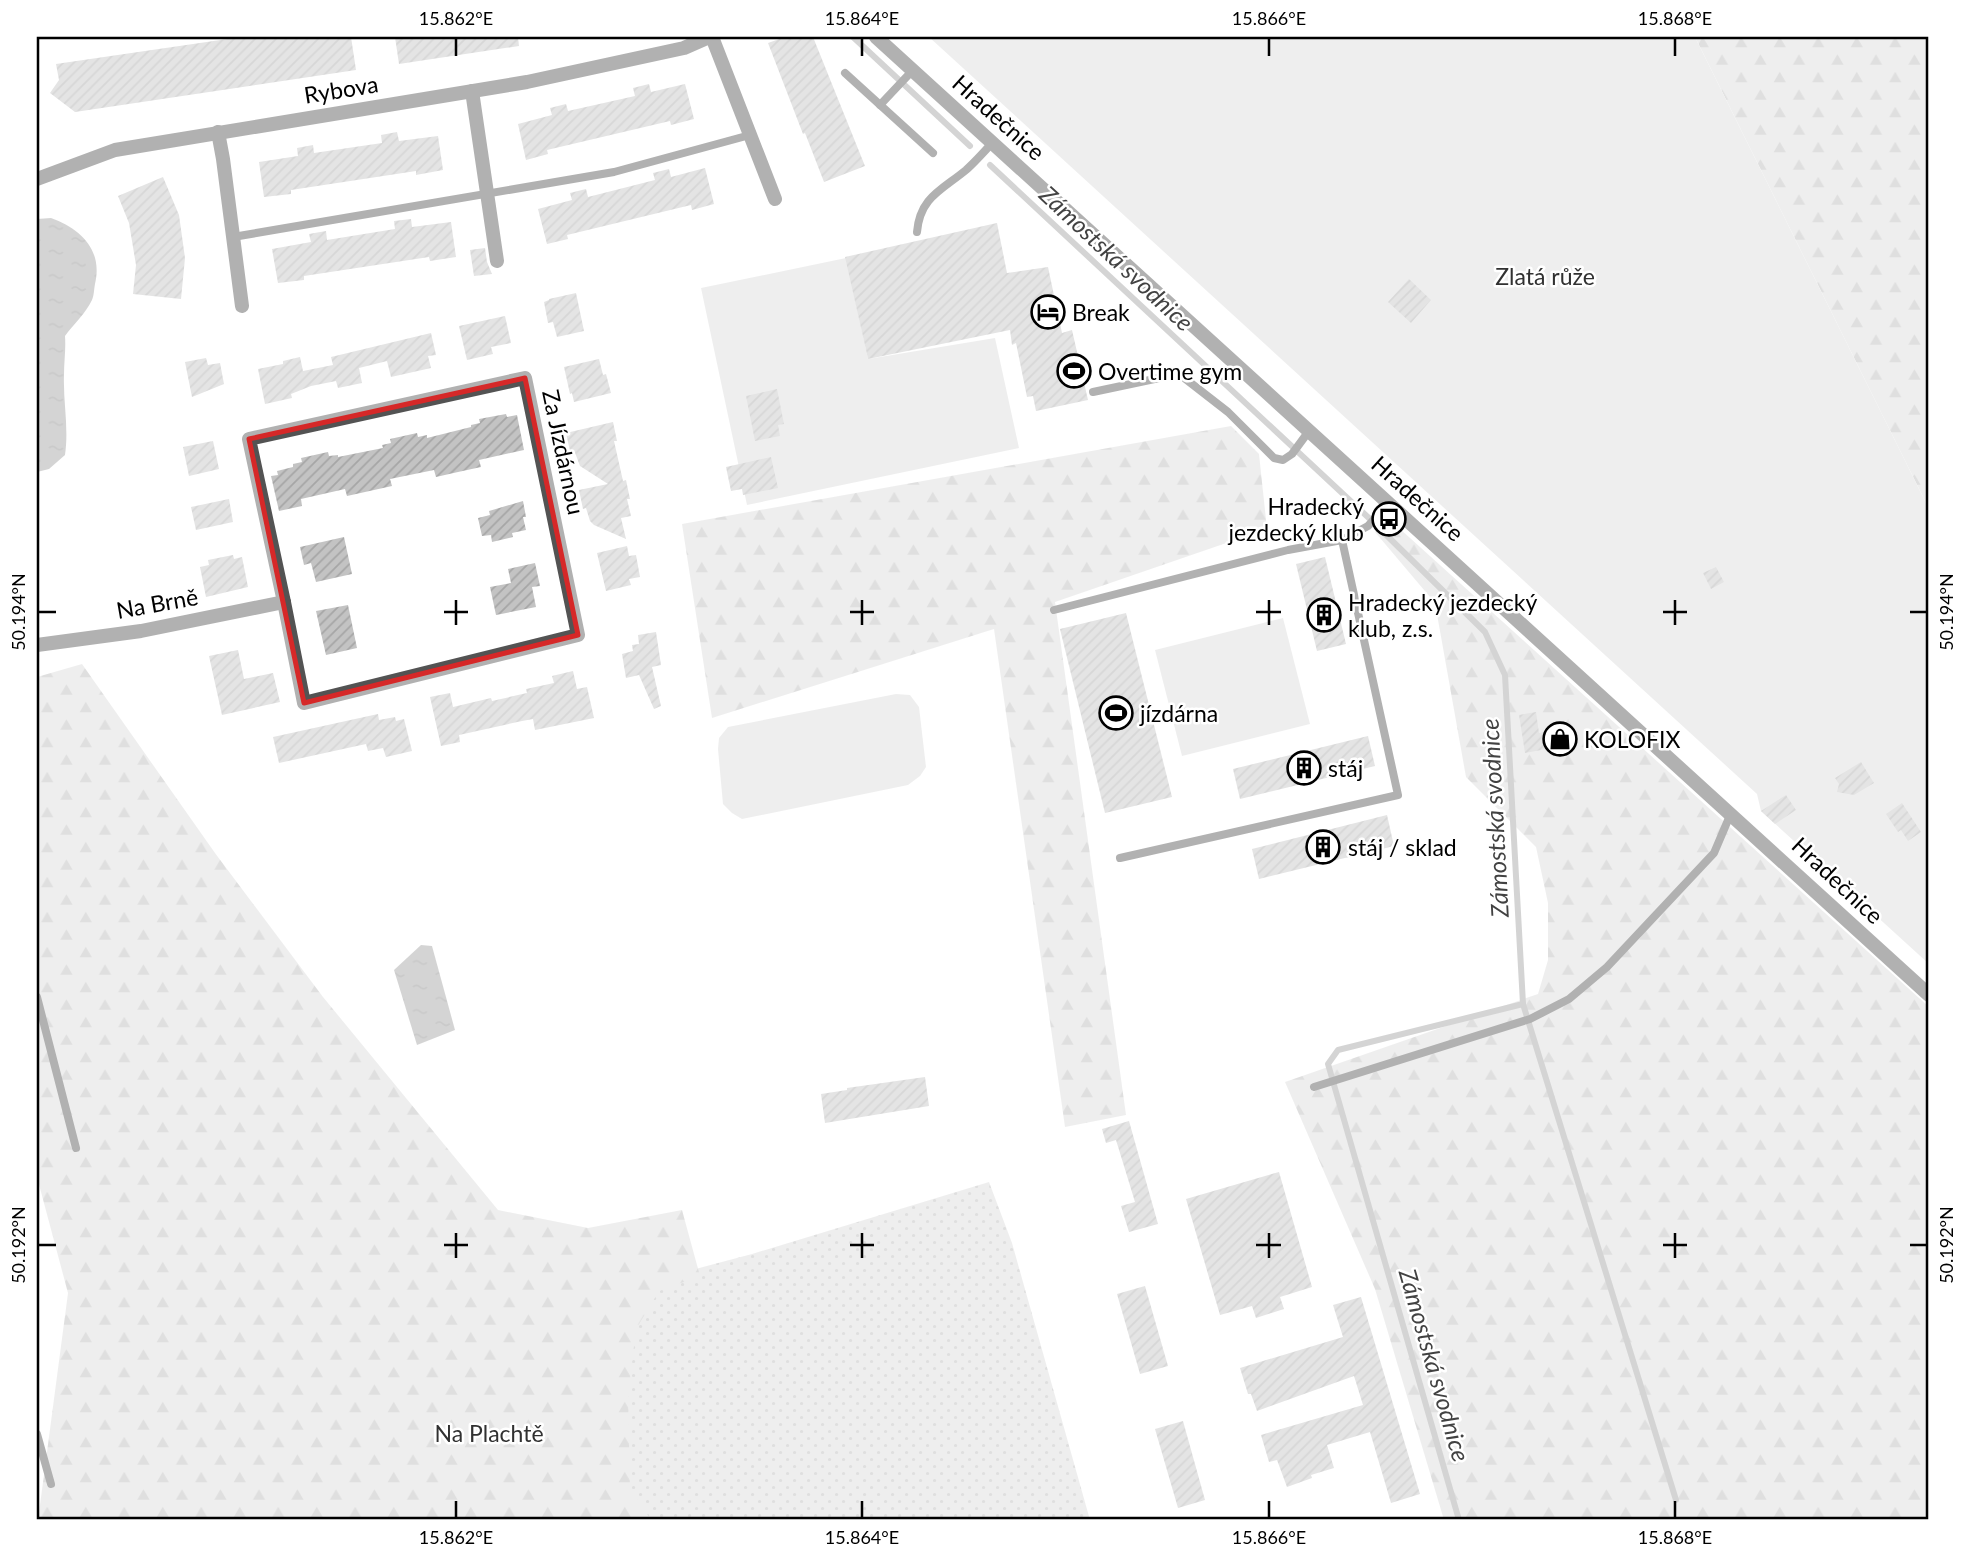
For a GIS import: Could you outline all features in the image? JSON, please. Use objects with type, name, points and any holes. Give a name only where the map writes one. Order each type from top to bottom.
[{"type":"street","name":"Rybova","points":[[37,179],[115,150],[527,82],[677,50],[710,37],[775,200]]},
{"type":"street","name":"Hradečnice","points":[[876,37],[1929,995]]},
{"type":"street","points":[[472,91],[497,261]]},
{"type":"street","points":[[218,132],[242,306]]},
{"type":"street","name":"Za Jízdárnou","points":[[525,378],[578,635],[304,703],[284,602],[249,439],[525,378]]},
{"type":"street","name":"Na Brně","points":[[37,645],[141,631],[284,602]]},
{"type":"lane","points":[[880,105],[913,70]]},
{"type":"lane","points":[[845,73],[933,153]]},
{"type":"lane","points":[[233,237],[614,172],[750,135]]},
{"type":"lane","points":[[917,232],[922,209],[929,199],[966,170],[993,142]]},
{"type":"lane","points":[[1093,392],[1164,377],[1183,377],[1227,412],[1274,458],[1283,460],[1292,454],[1309,431]]},
{"type":"lane","points":[[1054,610],[1289,550],[1342,540],[1368,526],[1390,503]]},
{"type":"lane","points":[[1120,858],[1398,795],[1342,540]]},
{"type":"lane","points":[[1314,1087],[1530,1019],[1569,999],[1607,967],[1713,853],[1731,813]]},
{"type":"lane","points":[[37,997],[76,1148]]},
{"type":"lane","points":[[37,1434],[51,1484]]},
{"type":"highlighted area","points":[[525,378],[578,635],[304,703],[249,439]]},
{"type":"green space","name":"Zlatá růže","points":[[929,37],[1695,37],[1929,509],[1929,964],[1761,811],[1757,794]]},
{"type":"green space","points":[[1695,37],[1929,37],[1929,509]]},
{"type":"green space","points":[[846,258],[868,359],[995,338],[1019,448],[747,505],[701,288]]},
{"type":"green space","points":[[1231,426],[1259,454],[1267,529],[1055,602],[1126,1115],[1065,1127],[994,629],[712,718],[682,524]]},
{"type":"green space","points":[[1389,519],[1929,1007],[1929,1520],[1444,1520],[1375,1289],[1285,1082],[1538,994],[1548,960],[1548,903],[1536,847],[1466,777],[1435,603],[1375,532]]},
{"type":"green space","points":[[1283,618],[1310,724],[1182,756],[1155,650]]},
{"type":"green space","name":"Na Plachtě","points":[[82,664],[215,853],[323,997],[498,1210],[588,1228],[682,1210],[700,1276],[659,1291],[636,1329],[628,1396],[630,1488],[651,1520],[38,1520],[68,1293],[37,1177],[37,677]]},
{"type":"green space","points":[[896,694],[910,695],[919,707],[926,767],[920,776],[908,785],[742,819],[723,804],[718,749],[719,738],[728,727]]},
{"type":"green space","name":"Na Plachtě","points":[[989,1182],[1012,1243],[1090,1520],[39,1520],[556,1306],[752,1254]]},
{"type":"water","points":[[51,218],[72,228],[87,242],[93,251],[97,272],[92,300],[65,336],[65,455],[49,469],[37,472],[37,219]]},
{"type":"water","points":[[421,945],[432,946],[455,1030],[417,1045],[394,970]]},
{"type":"building","points":[[241,37],[351,37],[356,70],[75,112],[50,93],[59,80],[56,64]]},
{"type":"building","points":[[395,37],[518,37],[519,46],[399,64]]},
{"type":"building","points":[[785,37],[813,37],[865,166],[824,182],[768,43]]},
{"type":"building","points":[[649,84],[651,92],[685,84],[694,119],[671,125],[670,121],[547,150],[548,154],[526,160],[518,124],[552,115],[550,108],[566,104],[568,111],[635,96],[633,88]]},
{"type":"building","points":[[397,132],[399,141],[438,136],[443,170],[416,175],[416,171],[291,190],[291,194],[264,197],[259,162],[298,156],[297,148],[313,145],[314,153],[382,143],[381,135]]},
{"type":"building","points":[[705,168],[714,204],[692,210],[691,205],[567,235],[568,239],[547,244],[538,209],[572,200],[570,193],[586,189],[588,197],[655,180],[653,173],[669,169],[671,177]]},
{"type":"building","points":[[163,177],[179,215],[185,258],[181,299],[133,294],[136,265],[129,223],[118,196]]},
{"type":"building","points":[[411,219],[412,227],[451,222],[456,257],[430,261],[429,257],[304,276],[304,280],[278,283],[272,249],[311,242],[309,234],[326,231],[327,240],[395,229],[394,221]]},
{"type":"building","points":[[997,223],[1007,273],[1048,267],[1062,333],[1072,330],[1088,400],[1036,411],[1033,396],[1027,397],[1016,343],[1012,345],[1010,330],[868,359],[845,257]]},
{"type":"building","points":[[485,248],[492,274],[474,276],[470,250]]},
{"type":"building","points":[[1409,279],[1431,300],[1411,323],[1388,302]]},
{"type":"building","points":[[576,293],[584,331],[557,337],[553,322],[548,323],[544,302]]},
{"type":"building","points":[[505,316],[511,343],[491,347],[493,354],[467,360],[459,326]]},
{"type":"building","points":[[431,333],[436,355],[428,356],[431,368],[391,377],[387,361],[359,368],[362,383],[338,388],[336,381],[311,386],[291,394],[292,398],[265,404],[258,369],[300,357],[303,371],[333,365],[331,357]]},
{"type":"building","points":[[206,358],[208,365],[220,363],[224,384],[192,397],[185,362]]},
{"type":"building","points":[[599,359],[611,393],[574,402],[564,367]]},
{"type":"building","points":[[777,389],[784,424],[778,425],[780,436],[755,441],[746,396]]},
{"type":"building","points":[[506,414],[507,417],[517,415],[524,450],[479,460],[481,467],[436,477],[434,470],[390,479],[392,486],[347,496],[345,489],[301,499],[302,506],[279,511],[271,476],[302,462],[301,458],[328,452],[329,456],[338,457],[383,448],[382,445],[391,443],[390,439],[417,433],[418,437],[427,435],[427,438],[471,427],[480,423],[479,419]]},
{"type":"building","points":[[613,422],[617,441],[614,441],[630,499],[627,499],[631,516],[621,518],[626,539],[594,525],[586,508],[583,509],[579,490],[608,484],[580,466],[574,450],[570,451],[566,433]]},
{"type":"building","points":[[213,441],[219,469],[189,476],[183,447]]},
{"type":"building","points":[[771,457],[778,488],[743,495],[742,489],[731,491],[726,467]]},
{"type":"building","points":[[229,499],[233,522],[196,530],[191,507]]},
{"type":"building","points":[[523,501],[526,530],[512,533],[513,537],[492,542],[491,535],[482,536],[478,518],[490,515],[489,511]]},
{"type":"building","points":[[344,537],[352,574],[316,582],[311,563],[304,565],[300,547]]},
{"type":"building","points":[[627,546],[629,556],[636,555],[640,577],[629,579],[631,585],[606,591],[597,553]]},
{"type":"building","points":[[233,555],[234,559],[242,557],[248,587],[206,597],[200,567],[209,565],[208,560]]},
{"type":"building","name":"Hradecký jezdecký klub, z.s.","points":[[1325,557],[1346,644],[1317,651],[1296,564]]},
{"type":"building","points":[[535,563],[540,586],[532,587],[536,607],[496,615],[490,587],[511,583],[508,569]]},
{"type":"building","points":[[1716,567],[1724,582],[1711,589],[1703,573]]},
{"type":"building","points":[[348,605],[357,648],[326,655],[316,611]]},
{"type":"building","name":"jízdárna","points":[[1126,613],[1172,797],[1105,813],[1060,629]]},
{"type":"building","points":[[656,632],[661,665],[652,667],[661,706],[654,709],[639,675],[626,678],[622,654],[633,651],[632,645],[639,644],[638,635]]},
{"type":"building","points":[[238,650],[244,679],[273,673],[280,702],[222,715],[209,656]]},
{"type":"building","points":[[573,671],[577,689],[587,687],[594,718],[535,730],[533,719],[522,721],[459,735],[460,742],[441,746],[430,697],[450,693],[453,707],[491,698],[492,701],[554,683],[552,676]]},
{"type":"building","points":[[1536,712],[1539,733],[1566,728],[1568,745],[1525,753],[1519,715]]},
{"type":"building","points":[[378,714],[379,720],[395,717],[396,721],[404,719],[412,751],[386,757],[383,748],[368,751],[366,744],[279,763],[273,737]]},
{"type":"building","name":"stáj","points":[[1368,736],[1375,766],[1240,799],[1233,769]]},
{"type":"building","points":[[1861,762],[1874,783],[1854,795],[1837,792],[1839,784],[1835,778]]},
{"type":"building","points":[[1786,795],[1796,810],[1775,824],[1761,811]]},
{"type":"building","points":[[1902,803],[1921,832],[1908,841],[1886,814]]},
{"type":"building","name":"stáj / sklad","points":[[1387,815],[1394,846],[1259,879],[1252,849]]},
{"type":"building","points":[[925,1077],[929,1106],[825,1123],[821,1094]]},
{"type":"building","points":[[1129,1121],[1158,1224],[1129,1232],[1121,1206],[1135,1202],[1116,1140],[1106,1143],[1102,1129]]},
{"type":"building","points":[[1279,1172],[1312,1287],[1280,1297],[1284,1309],[1256,1318],[1252,1306],[1220,1315],[1186,1199]]},
{"type":"building","points":[[1145,1286],[1168,1366],[1140,1374],[1117,1294]]},
{"type":"building","points":[[1361,1297],[1420,1494],[1391,1503],[1370,1432],[1327,1445],[1334,1468],[1311,1475],[1312,1478],[1287,1487],[1277,1460],[1269,1462],[1261,1435],[1363,1405],[1354,1376],[1257,1411],[1251,1394],[1248,1394],[1240,1368],[1343,1337],[1333,1305]]},
{"type":"building","points":[[1183,1421],[1205,1500],[1178,1508],[1155,1429]]},
{"type":"waterway","name":"Zámostská svodnice","points":[[853,37],[970,146]]},
{"type":"waterway","name":"Zámostská svodnice","points":[[990,165],[1371,520],[1485,632],[1505,675],[1523,1004],[1338,1050],[1328,1064],[1459,1520]]},
{"type":"waterway","points":[[1523,1004],[1676,1500]]},
{"type":"place","name":"Break","points":[[1048,312]]},
{"type":"place","name":"Overtime gym","points":[[1074,371]]},
{"type":"place","name":"Hradecký jezdecký klub","points":[[1389,519]]},
{"type":"place","name":"Hradecký jezdecký klub, z.s.","points":[[1324,615]]},
{"type":"place","name":"jízdárna","points":[[1116,713]]},
{"type":"place","name":"KOLOFIX","points":[[1560,739]]},
{"type":"place","name":"stáj","points":[[1304,768]]},
{"type":"place","name":"stáj / sklad","points":[[1323,847]]}]
